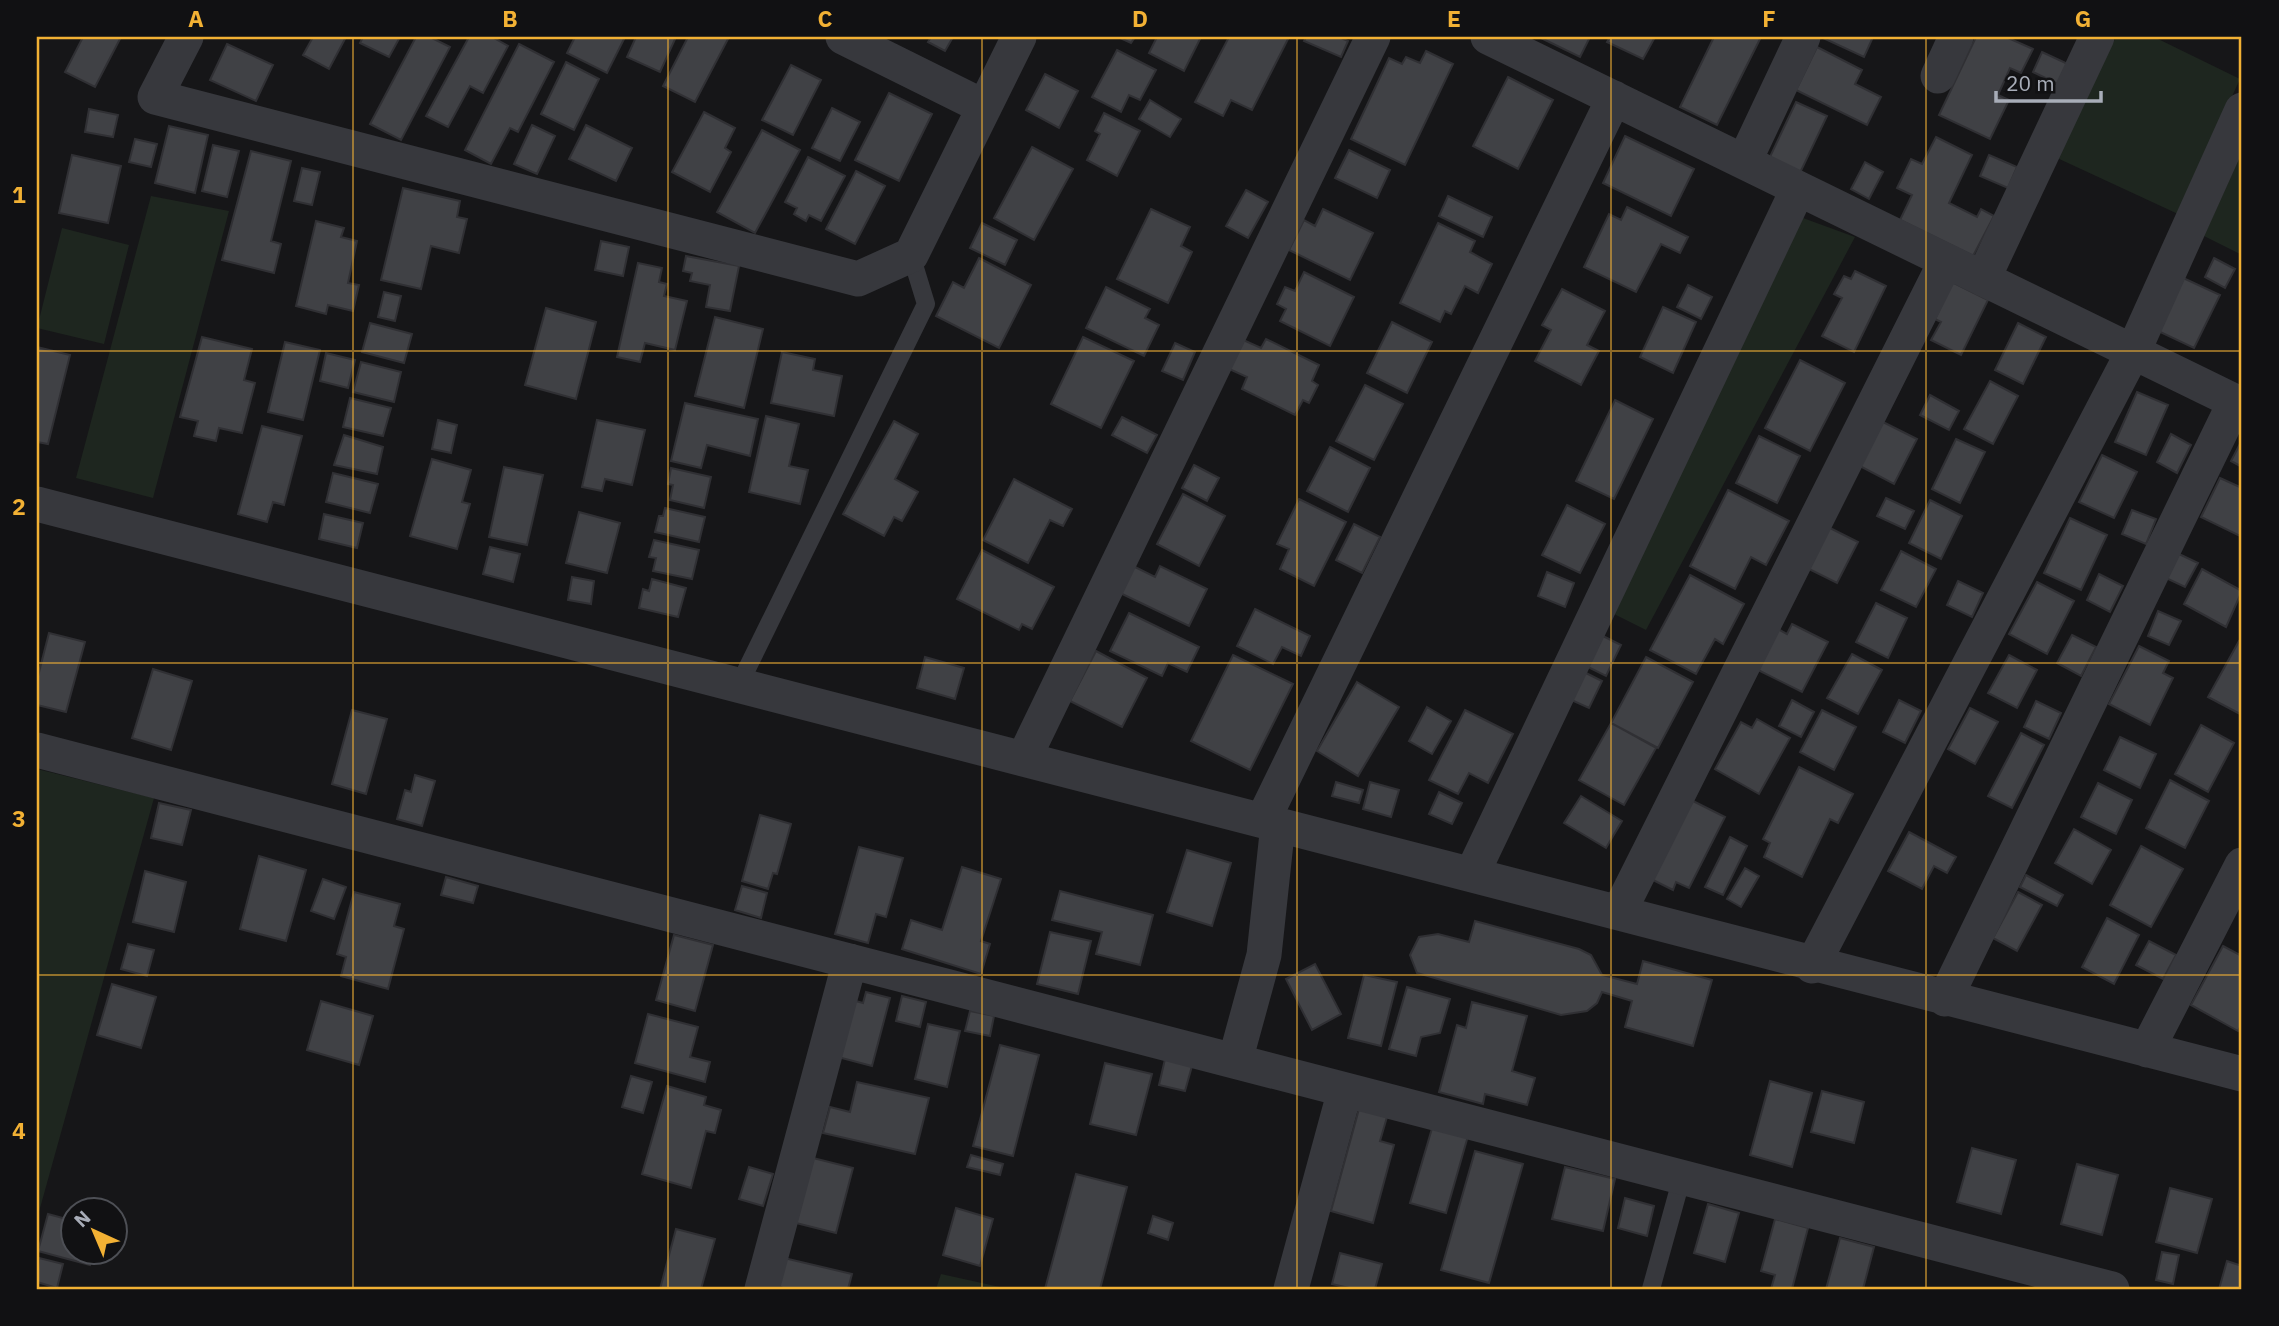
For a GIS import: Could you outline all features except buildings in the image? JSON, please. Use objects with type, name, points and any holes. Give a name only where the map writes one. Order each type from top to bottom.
[{"type":"street","points":[[186,37],[155,97],[858,279],[911,255],[1019,37]]},
{"type":"street","points":[[843,37],[984,107]]},
{"type":"street","points":[[1024,758],[1373,37]]},
{"type":"street","points":[[1744,162],[1804,37]]},
{"type":"street","points":[[1938,76],[1956,37]]},
{"type":"street","points":[[1983,279],[2097,37]]},
{"type":"street","points":[[1499,39],[2239,404],[1945,999]]},
{"type":"street","points":[[1235,1061],[1264,956],[1271,822],[1614,98]]},
{"type":"street","points":[[1812,966],[2133,352],[2242,110]]},
{"type":"street","points":[[1472,874],[1798,188]]},
{"type":"street","points":[[1619,912],[1946,261]]},
{"type":"street","points":[[37,504],[738,687],[1619,912],[1812,966],[2242,1074]]},
{"type":"street","points":[[37,750],[2112,1289]]},
{"type":"street","points":[[2147,1050],[2242,865]]},
{"type":"street","points":[[762,1289],[850,961]]},
{"type":"street","points":[[1291,1289],[1345,1090]]},
{"type":"lane","points":[[738,687],[926,304],[911,255]]},
{"type":"lane","points":[[1651,1289],[1682,1177]]},
{"type":"shaded area","points":[[2116,37],[2154,37],[2240,79],[2178,214],[2055,157]]},
{"type":"shaded area","points":[[2242,152],[2242,255],[2204,236]]},
{"type":"shaded area","points":[[151,196],[229,211],[153,498],[76,478]]},
{"type":"shaded area","points":[[1803,218],[1855,237],[1646,630],[1610,612]]},
{"type":"shaded area","points":[[62,228],[129,245],[104,344],[37,328]]},
{"type":"shaded area","points":[[37,769],[154,798],[37,1219]]},
{"type":"shaded area","points":[[941,1274],[1009,1289],[936,1289]]}]
